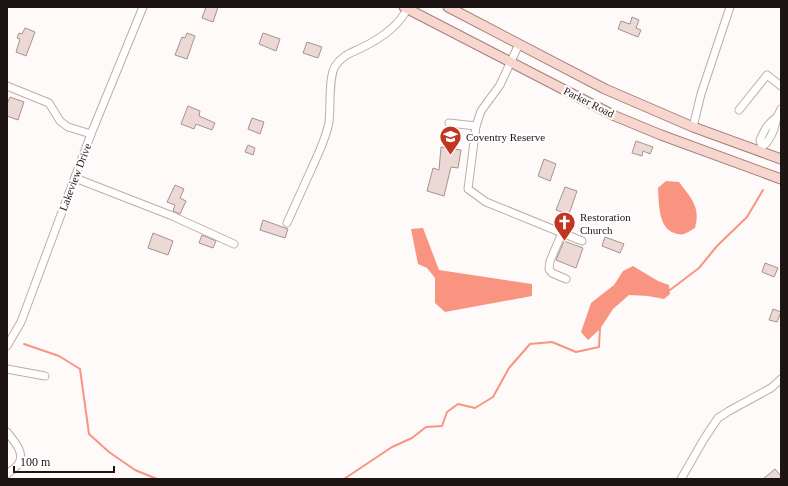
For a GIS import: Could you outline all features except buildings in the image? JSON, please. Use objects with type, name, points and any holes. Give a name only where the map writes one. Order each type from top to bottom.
[{"type":"main road","name":"Parker Road","points":[[448,7],[605,89],[693,127],[761,149],[781,159]]},
{"type":"main road","name":"Parker Road","points":[[407,8],[615,116],[661,135],[781,179]]},
{"type":"street","name":"Lakeview Drive","points":[[7,346],[21,322],[91,134],[143,7]]},
{"type":"street","points":[[693,127],[701,94],[730,7]]},
{"type":"street","points":[[287,223],[324,141],[329,122],[332,74],[335,65],[347,54],[390,32],[404,16],[407,8]]},
{"type":"street","points":[[519,44],[500,85],[481,111],[476,126],[468,189],[486,202],[582,241]]},
{"type":"street","points":[[738,110],[767,75],[781,86]]},
{"type":"street","points":[[7,86],[49,103],[60,121],[68,126],[91,134]]},
{"type":"street","points":[[761,149],[767,143],[776,127],[777,117],[781,109]]},
{"type":"street","points":[[449,123],[476,126]]},
{"type":"street","points":[[75,178],[170,215],[234,244]]},
{"type":"street","points":[[562,233],[550,261],[549,269],[552,273],[566,279]]},
{"type":"street","points":[[7,369],[45,376]]},
{"type":"street","points":[[681,479],[718,418],[771,388],[781,379]]},
{"type":"street","points":[[7,432],[21,455],[19,464],[7,474]]},
{"type":"shaded area","points":[[666,181],[679,182],[691,198],[696,208],[697,221],[695,228],[684,234],[676,234],[669,230],[662,220],[659,207],[658,188]]},
{"type":"shaded area","points":[[423,228],[439,270],[532,284],[532,296],[445,312],[435,303],[435,278],[427,268],[418,264],[411,229]]},
{"type":"shaded area","points":[[633,266],[658,281],[669,285],[670,294],[664,299],[629,295],[613,309],[600,329],[588,340],[581,332],[591,303],[614,285],[623,271]]},
{"type":"waterway","points":[[668,290],[699,268],[717,246],[747,217],[763,190]]},
{"type":"waterway","points":[[344,479],[392,447],[412,438],[426,427],[442,426],[447,412],[458,404],[475,408],[493,397],[509,368],[530,344],[552,342],[576,352],[599,347],[600,328]]},
{"type":"waterway","points":[[24,344],[59,356],[80,369],[89,434],[109,452],[135,470],[157,479]]},
{"type":"place","name":"Coventry Reserve","points":[[450,156]]},
{"type":"place","name":"Restoration Church","points":[[565,242]]}]
